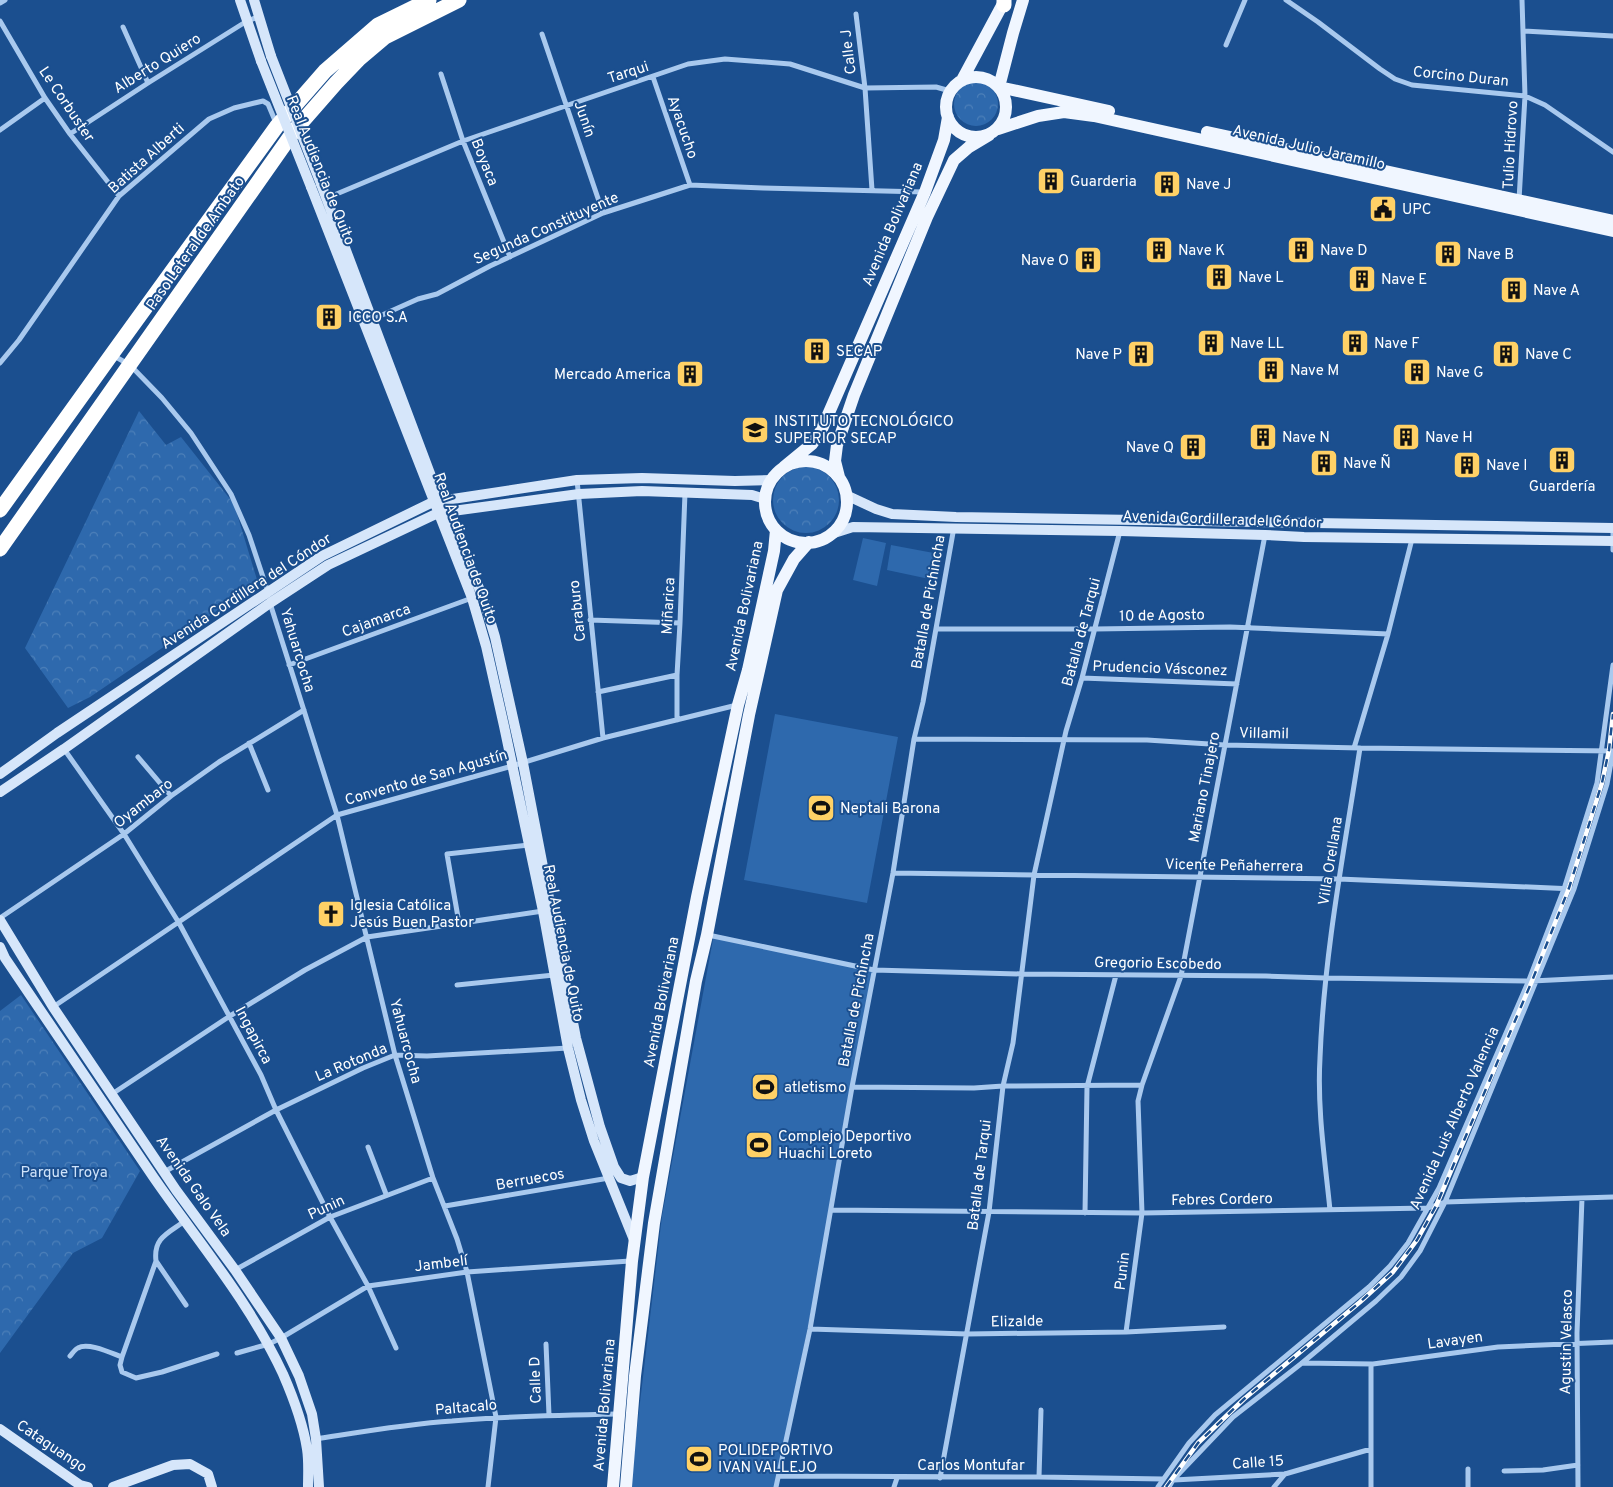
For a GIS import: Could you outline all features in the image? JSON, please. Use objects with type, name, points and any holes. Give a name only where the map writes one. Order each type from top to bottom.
[{"type":"highway","name":"Paso Lateral de Ambato","points":[[0,510],[278,126],[325,71],[378,25],[429,0]]},
{"type":"highway","name":"Paso Lateral de Ambato","points":[[0,549],[294,132],[336,83],[359,59],[385,37],[459,0]]},
{"type":"main road","name":"Real Audiencia de Quito","points":[[240,0],[247,21],[266,59],[327,198],[369,321],[442,513],[472,598],[486,646],[529,845],[568,1048],[594,1140],[614,1176],[634,1240]]},
{"type":"main road","name":"Real Audiencia de Quito","points":[[254,0],[266,59],[311,187],[369,321]]},
{"type":"main road","points":[[999,87],[1023,0]]},
{"type":"main road","points":[[950,91],[962,80],[1004,2]]},
{"type":"main road","points":[[948,117],[952,126],[969,137],[979,137],[993,132],[1003,122],[1006,104],[1004,95],[999,87],[982,77],[962,80]]},
{"type":"main road","name":"Avenida Julio Jaramillo","points":[[999,87],[1613,222]]},
{"type":"main road","name":"Avenida Bolivariana","points":[[950,91],[947,99],[948,117],[944,140],[925,192],[821,431],[812,444],[771,480],[766,489],[764,499],[767,516],[776,530],[786,537],[797,542],[821,540],[831,534],[844,517],[847,506],[846,495],[835,461],[842,428],[854,394],[927,217],[954,160],[969,147],[993,132]]},
{"type":"main road","name":"Avenida Julio Jaramillo","points":[[993,132],[1038,116],[1064,112],[1094,116],[1613,232]]},
{"type":"main road","points":[[784,467],[793,462],[814,462],[824,465],[839,477]]},
{"type":"main road","name":"Avenida Cordillera del Cóndor","points":[[0,774],[57,733],[322,556],[437,501],[577,480],[642,478],[735,482],[771,480]]},
{"type":"main road","name":"Avenida Cordillera del Cóndor","points":[[0,792],[270,603],[328,565],[442,513],[579,494],[642,490],[752,495],[764,499]]},
{"type":"main road","points":[[503,491],[506,504]]},
{"type":"main road","name":"Avenida Cordillera del Cóndor","points":[[846,495],[892,514],[956,517],[1613,528]]},
{"type":"main road","name":"Real Audiencia de Quito","points":[[442,513],[483,597],[495,637],[523,763],[576,1038],[600,1127],[614,1167],[614,1176]]},
{"type":"main road","name":"Avenida Cordillera del Cóndor","points":[[831,534],[853,528],[1120,531],[1613,544]]},
{"type":"main road","name":"Avenida Bolivariana","points":[[613,1487],[634,1240],[643,1177],[697,897],[738,705],[748,670],[774,551],[776,530]]},
{"type":"main road","name":"Avenida Bolivariana","points":[[626,1487],[635,1376],[654,1223],[696,981],[707,935],[749,715],[777,590],[794,559],[809,542]]},
{"type":"main road","name":"Avenida Galo Vela","points":[[0,919],[53,1006],[164,1172],[235,1270],[281,1338],[299,1376],[309,1404],[316,1439],[319,1487]]},
{"type":"main road","name":"Avenida Galo Vela","points":[[0,947],[5,958],[185,1222],[226,1275],[269,1344],[292,1395],[304,1434],[307,1449],[308,1487]]},
{"type":"main road","points":[[614,1176],[630,1182],[643,1177]]},
{"type":"main road","name":"Cataguango","points":[[0,1429],[80,1485],[88,1487]]},
{"type":"main road","points":[[113,1487],[173,1465],[190,1464],[208,1474],[212,1487]]},
{"type":"street","points":[[0,3],[5,0]]},
{"type":"street","points":[[1226,45],[1245,0]]},
{"type":"street","name":"Corcino Duran","points":[[1286,0],[1395,79],[1412,85],[1525,96],[1545,105],[1613,152]]},
{"type":"street","name":"Tulio Hidrovo","points":[[1519,201],[1525,96],[1522,0]]},
{"type":"street","name":"Calle J","points":[[856,14],[865,88],[872,190]]},
{"type":"street","name":"Alberto Quiero","points":[[70,134],[247,21],[258,17]]},
{"type":"street","name":"Le Corbuster","points":[[0,21],[45,98],[70,134],[119,196]]},
{"type":"street","points":[[123,27],[148,83]]},
{"type":"street","points":[[1524,31],[1613,36]]},
{"type":"street","name":"Junín","points":[[542,34],[603,213]]},
{"type":"street","name":"Tarqui","points":[[327,198],[463,141],[688,64],[725,59],[790,64],[865,88],[936,87],[950,91]]},
{"type":"street","name":"Boyaca","points":[[441,74],[463,141],[510,257]]},
{"type":"street","name":"Ayacucho","points":[[653,77],[690,185]]},
{"type":"street","points":[[0,130],[45,98]]},
{"type":"street","name":"Batista Alberti","points":[[0,363],[19,340],[119,196],[209,119],[234,108],[263,101],[268,104],[278,126]]},
{"type":"street","name":"Segunda Constituyente","points":[[369,321],[418,299],[436,294],[603,213],[690,185],[925,192]]},
{"type":"street","name":"Yahuarcocha","points":[[112,354],[130,365],[162,398],[190,433],[231,494],[249,535],[268,592]]},
{"type":"street","name":"Caraburo","points":[[577,480],[603,738]]},
{"type":"street","name":"Miñarica","points":[[677,720],[676,675],[685,493]]},
{"type":"street","name":"Batalla de Pichincha","points":[[776,1487],[810,1328],[852,1087],[893,873],[914,740],[923,702],[956,517]]},
{"type":"street","points":[[1613,523],[1613,544]]},
{"type":"street","name":"Batalla de Tarqui","points":[[940,1478],[989,1212],[1003,1086],[1013,1043],[1034,875],[1064,739],[1082,678],[1120,531]]},
{"type":"street","name":"Mariano Tinajero","points":[[1142,1213],[1138,1101],[1181,976],[1265,535]]},
{"type":"street","name":"Villa Orellana","points":[[1330,1210],[1320,1100],[1320,1060],[1325,978],[1357,748],[1412,538]]},
{"type":"street","name":"Cajamarca","points":[[289,665],[472,598]]},
{"type":"street","name":"Yahuarcocha","points":[[270,603],[337,815],[395,1055],[433,1178],[445,1206],[467,1272],[496,1417],[488,1487]]},
{"type":"street","points":[[590,620],[680,623]]},
{"type":"street","name":"10 de Agosto","points":[[936,629],[1247,627],[1388,634]]},
{"type":"street","name":"Avenida Luis Alberto Valencia","points":[[1158,1487],[1189,1443],[1215,1415],[1369,1287],[1390,1266],[1408,1243],[1428,1208],[1439,1188],[1529,980],[1564,889],[1597,783],[1613,665]]},
{"type":"street","points":[[598,692],[676,675]]},
{"type":"street","name":"Prudencio Vásconez","points":[[1082,678],[1237,684]]},
{"type":"street","name":"Convento de San Agustín","points":[[53,1006],[337,815],[523,763],[603,738],[738,705]]},
{"type":"street","name":"Oyambaro","points":[[0,919],[124,834],[171,796],[248,743],[304,710]]},
{"type":"street","name":"Villamil","points":[[914,740],[1147,740],[1225,745],[1613,751]]},
{"type":"street","points":[[248,743],[268,790]]},
{"type":"street","name":"Ingapirca","points":[[64,749],[124,834],[179,923],[230,1016],[330,1217],[368,1286],[396,1348]]},
{"type":"street","name":"Avenida Luis Alberto Valencia","points":[[1169,1487],[1173,1480],[1233,1417],[1302,1363],[1376,1301],[1401,1276],[1420,1251],[1445,1202],[1574,889],[1607,784],[1613,751]]},
{"type":"street","points":[[138,757],[171,796]]},
{"type":"street","points":[[459,923],[447,854],[529,845]]},
{"type":"street","name":"Vicente Peñaherrera","points":[[893,873],[1339,879],[1574,889]]},
{"type":"street","points":[[112,1094],[230,1016],[305,970],[367,937],[543,911]]},
{"type":"street","name":"Gregorio Escobedo","points":[[707,935],[874,970],[1022,974],[1529,980],[1613,977]]},
{"type":"street","points":[[457,985],[554,975]]},
{"type":"street","points":[[1085,1213],[1087,1087],[1116,975]]},
{"type":"street","name":"La Rotonda","points":[[164,1172],[276,1110],[363,1068],[395,1055],[427,1056],[568,1048]]},
{"type":"street","points":[[852,1087],[974,1088],[1142,1085]]},
{"type":"street","points":[[368,1147],[386,1194]]},
{"type":"street","name":"Berruecos","points":[[445,1206],[614,1176]]},
{"type":"street","name":"Punin","points":[[235,1270],[330,1217],[386,1194],[433,1178]]},
{"type":"street","name":"Febres Cordero","points":[[831,1210],[1085,1213],[1330,1210],[1428,1208],[1445,1202],[1613,1197]]},
{"type":"street","name":"Agustin Velasco","points":[[1578,1487],[1577,1342],[1582,1198]]},
{"type":"street","name":"Punin","points":[[1126,1332],[1142,1213]]},
{"type":"street","points":[[194,1215],[159,1241],[155,1252],[156,1261],[120,1365],[122,1372],[136,1378],[162,1372],[217,1354]]},
{"type":"street","points":[[156,1261],[186,1305]]},
{"type":"street","name":"Jambelí","points":[[237,1353],[269,1344],[281,1338],[368,1286],[467,1272],[632,1261]]},
{"type":"street","name":"Elizalde","points":[[810,1328],[967,1334],[1126,1332],[1224,1327]]},
{"type":"street","name":"Lavayen","points":[[1302,1363],[1371,1364],[1498,1347],[1577,1342],[1613,1342]]},
{"type":"street","name":"Calle D","points":[[546,1344],[549,1415]]},
{"type":"street","points":[[70,1356],[79,1347],[88,1346],[122,1357]]},
{"type":"street","points":[[1371,1364],[1371,1487]]},
{"type":"street","points":[[1039,1477],[1041,1410]]},
{"type":"street","name":"Paltacalo","points":[[316,1439],[405,1426],[496,1417],[620,1414]]},
{"type":"street","name":"Calle 15","points":[[1173,1480],[1285,1474],[1371,1449]]},
{"type":"street","points":[[1504,1471],[1543,1470],[1578,1465]]},
{"type":"street","points":[[1468,1469],[1468,1487]]},
{"type":"street","points":[[1274,1487],[1285,1474]]},
{"type":"street","name":"Carlos Montufar","points":[[779,1476],[897,1478],[1039,1477],[1163,1480]]},
{"type":"street","points":[[894,1487],[897,1478]]},
{"type":"green space","points":[[980,82],[992,88],[997,95],[997,113],[992,120],[985,125],[972,126],[964,123],[957,116],[954,100],[957,92],[964,85]]},
{"type":"green space","points":[[139,411],[166,445],[181,437],[234,504],[258,583],[90,697],[68,708],[25,648]]},
{"type":"green space","points":[[806,467],[818,470],[829,477],[836,488],[839,500],[836,512],[829,523],[818,530],[806,533],[794,530],[783,523],[776,512],[773,500],[776,488],[783,477],[794,470]]},
{"type":"green space","points":[[863,538],[886,543],[877,586],[853,580]]},
{"type":"green space","points":[[891,545],[939,554],[934,580],[887,570]]},
{"type":"green space","name":"Neptali Barona","points":[[775,714],[898,737],[867,903],[744,880]]},
{"type":"green space","name":"Complejo Deportivo Huachi Loreto","points":[[714,934],[875,971],[831,1210],[776,1487],[630,1487],[662,1216]]},
{"type":"green space","name":"Parque Troya","points":[[21,995],[140,1171],[102,1238],[73,1253],[0,1353],[0,1011]]},
{"type":"railway","points":[[1166,1487],[1198,1443],[1244,1399],[1393,1272],[1417,1240],[1436,1206],[1532,981],[1569,888],[1602,783],[1609,750],[1613,714]]},
{"type":"place","name":"Guarderia","points":[[1051,181]]},
{"type":"place","name":"Nave J","points":[[1167,184]]},
{"type":"place","name":"UPC","points":[[1383,209]]},
{"type":"place","name":"Nave K","points":[[1159,250]]},
{"type":"place","name":"Nave D","points":[[1301,250]]},
{"type":"place","name":"Nave B","points":[[1448,254]]},
{"type":"place","name":"Nave O","points":[[1088,260]]},
{"type":"place","name":"Nave L","points":[[1219,277]]},
{"type":"place","name":"Nave E","points":[[1362,279]]},
{"type":"place","name":"Nave A","points":[[1514,290]]},
{"type":"place","name":"ICCO S.A","points":[[329,317]]},
{"type":"place","name":"Nave LL","points":[[1211,343]]},
{"type":"place","name":"Nave F","points":[[1355,343]]},
{"type":"place","name":"SECAP","points":[[817,351]]},
{"type":"place","name":"Nave P","points":[[1141,354]]},
{"type":"place","name":"Nave C","points":[[1506,354]]},
{"type":"place","name":"Nave M","points":[[1271,370]]},
{"type":"place","name":"Nave G","points":[[1417,372]]},
{"type":"place","name":"Mercado America","points":[[690,374]]},
{"type":"place","name":"INSTITUTO TECNOLÓGICO SUPERIOR SECAP","points":[[755,430]]},
{"type":"place","name":"Nave N","points":[[1263,437]]},
{"type":"place","name":"Nave H","points":[[1406,437]]},
{"type":"place","name":"Nave Q","points":[[1193,447]]},
{"type":"place","name":"Guardería","points":[[1562,460]]},
{"type":"place","name":"Nave Ñ","points":[[1324,463]]},
{"type":"place","name":"Nave I","points":[[1467,465]]},
{"type":"place","name":"Neptali Barona","points":[[821,808]]},
{"type":"place","name":"Iglesia Católica Jesús Buen Pastor","points":[[331,914]]},
{"type":"place","name":"atletismo","points":[[765,1087]]},
{"type":"place","name":"Complejo Deportivo Huachi Loreto","points":[[759,1145]]},
{"type":"place","name":"POLIDEPORTIVO IVAN VALLEJO","points":[[699,1459]]}]
